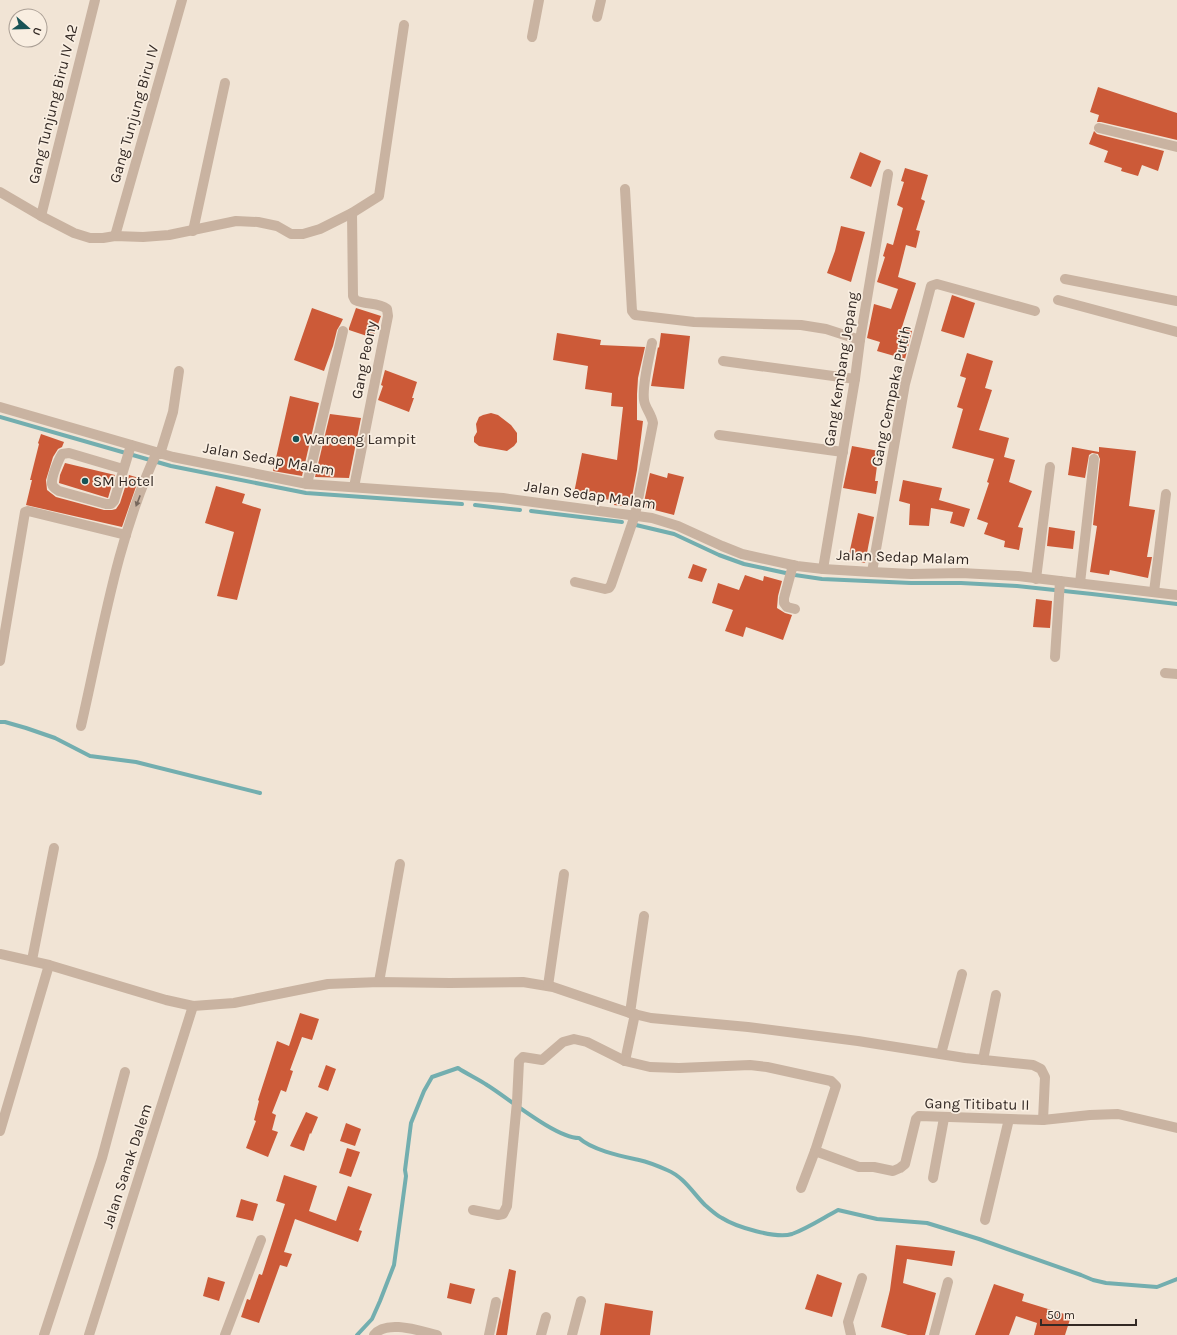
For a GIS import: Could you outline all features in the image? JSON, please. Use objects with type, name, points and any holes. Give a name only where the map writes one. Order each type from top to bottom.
[{"type":"street","name":"Gang Tunjung Biru IV A2","points":[[41,216],[95,0]]},
{"type":"street","name":"Gang Tunjung Biru IV","points":[[114,236],[182,0]]},
{"type":"street","points":[[532,37],[539,0]]},
{"type":"street","points":[[597,17],[602,0]]},
{"type":"street","points":[[0,192],[74,233],[90,238],[114,236],[143,237],[193,231],[240,221],[258,222],[277,226],[291,234],[303,234],[320,229],[352,213],[378,196],[404,25]]},
{"type":"street","points":[[193,231],[226,83]]},
{"type":"street","points":[[1099,128],[1177,147]]},
{"type":"street","name":"Gang Kembang Jepang","points":[[823,569],[888,174]]},
{"type":"street","points":[[625,189],[632,311],[635,315],[694,322],[802,325],[826,329],[860,340]]},
{"type":"street","name":"Gang Peony","points":[[352,213],[353,296],[355,300],[360,302],[381,305],[387,309],[388,316],[354,487]]},
{"type":"street","points":[[1065,279],[1177,300]]},
{"type":"street","name":"Gang Cempaka Putih","points":[[872,572],[905,384],[931,286],[936,284],[1035,311]]},
{"type":"street","points":[[1058,300],[1177,332]]},
{"type":"street","points":[[307,484],[343,331]]},
{"type":"street","points":[[576,582],[605,589],[609,588],[634,518],[653,423],[652,415],[644,402],[643,393],[652,343]]},
{"type":"street","points":[[723,361],[855,379]]},
{"type":"street","points":[[81,726],[116,572],[126,535],[132,514],[173,412],[179,372]]},
{"type":"street","name":"Jalan Sedap Malam","points":[[0,407],[129,452],[155,458],[216,466],[307,484],[503,498],[634,518],[652,518],[678,526],[722,546],[791,572],[823,569],[911,574],[961,573],[1036,578],[1060,585],[1080,583],[1177,595]]},
{"type":"street","points":[[719,435],[843,452]]},
{"type":"street","points":[[123,470],[69,453],[62,454],[59,459],[52,483],[58,491],[111,504],[114,501],[129,452]]},
{"type":"street","points":[[1080,583],[1094,459]]},
{"type":"street","points":[[1036,578],[1050,467]]},
{"type":"street","points":[[1154,592],[1166,494]]},
{"type":"street","points":[[0,661],[25,512],[28,511],[126,535]]},
{"type":"street","points":[[791,572],[784,604],[787,607],[795,609]]},
{"type":"street","points":[[1055,657],[1060,585]]},
{"type":"street","points":[[1165,673],[1177,674]]},
{"type":"street","points":[[32,960],[54,848]]},
{"type":"street","points":[[379,982],[400,864]]},
{"type":"street","points":[[548,986],[564,874]]},
{"type":"street","points":[[625,1061],[633,1013],[644,916]]},
{"type":"street","points":[[0,954],[32,960],[166,1000],[193,1006],[234,1003],[328,984],[379,982],[523,982],[548,986],[633,1013],[670,1021],[748,1027],[858,1041],[983,1060],[1029,1065],[1042,1069],[1045,1077],[1043,1120]]},
{"type":"street","points":[[0,1131],[49,965]]},
{"type":"street","points":[[941,1054],[962,974]]},
{"type":"street","points":[[983,1060],[996,995]]},
{"type":"street","name":"Jalan Sanak Dalem","points":[[89,1335],[193,1006]]},
{"type":"street","points":[[473,1210],[498,1215],[503,1214],[507,1206],[520,1062],[523,1057],[542,1060],[563,1042],[574,1039],[587,1042],[625,1061],[650,1067],[679,1068],[750,1065],[767,1067],[832,1081],[836,1086],[815,1151],[801,1188]]},
{"type":"street","points":[[44,1335],[102,1158],[125,1072]]},
{"type":"street","name":"Gang Titibatu II","points":[[815,1151],[859,1167],[874,1167],[893,1171],[900,1168],[904,1164],[916,1120],[919,1116],[1043,1120],[1090,1115],[1118,1114],[1177,1128]]},
{"type":"street","points":[[933,1178],[944,1118]]},
{"type":"street","points":[[985,1220],[1009,1119]]},
{"type":"street","points":[[225,1335],[261,1240]]},
{"type":"street","points":[[851,1335],[848,1322],[862,1278]]},
{"type":"street","points":[[934,1335],[948,1282]]},
{"type":"street","points":[[572,1335],[581,1301]]},
{"type":"street","points":[[489,1335],[496,1302]]},
{"type":"street","points":[[541,1335],[546,1317]]},
{"type":"street","points":[[374,1335],[376,1331],[394,1326],[437,1335]]},
{"type":"building","points":[[1098,87],[1177,113],[1177,140],[1097,122],[1099,115],[1090,112]]},
{"type":"building","points":[[1094,131],[1097,134],[1164,151],[1158,171],[1142,165],[1138,176],[1121,171],[1122,168],[1104,162],[1108,151],[1089,144]]},
{"type":"building","points":[[860,152],[881,161],[871,187],[850,178]]},
{"type":"building","points":[[905,168],[928,175],[921,199],[925,201],[916,230],[920,231],[916,248],[906,245],[898,277],[916,283],[902,327],[912,331],[905,359],[877,351],[880,342],[867,338],[874,304],[891,309],[898,289],[877,282],[885,257],[883,256],[887,243],[893,245],[903,208],[897,205],[904,182],[901,181]]},
{"type":"building","points":[[841,226],[865,232],[851,282],[827,273],[835,251]]},
{"type":"building","points":[[952,295],[975,303],[964,338],[941,331]]},
{"type":"building","points":[[312,308],[343,319],[337,330],[324,371],[294,360]]},
{"type":"building","points":[[356,308],[381,316],[373,338],[349,330]]},
{"type":"building","points":[[557,333],[601,340],[600,345],[645,347],[638,378],[637,394],[637,420],[643,421],[637,470],[630,507],[614,505],[615,501],[574,493],[582,453],[617,460],[623,407],[611,406],[612,393],[585,389],[588,366],[553,360]]},
{"type":"building","points":[[661,333],[690,336],[684,389],[651,386]]},
{"type":"building","points":[[967,353],[993,361],[985,388],[992,390],[979,430],[1009,438],[1004,457],[1015,460],[1009,482],[1032,491],[1018,527],[1023,528],[1019,550],[1004,547],[1005,541],[984,534],[988,523],[977,519],[989,483],[987,482],[994,459],[952,448],[963,409],[957,407],[966,378],[960,376]]},
{"type":"building","points":[[385,370],[417,382],[412,398],[414,398],[409,412],[378,400],[383,386],[381,385]]},
{"type":"building","name":"Waroeng Lampit","points":[[290,396],[319,403],[302,476],[273,471]]},
{"type":"building","points":[[491,413],[498,415],[511,425],[517,433],[517,442],[507,451],[479,446],[474,442],[474,437],[477,432],[476,424],[479,417]]},
{"type":"building","points":[[330,414],[361,418],[349,478],[315,477]]},
{"type":"building","points":[[41,434],[64,442],[62,447],[58,449],[53,457],[46,480],[47,490],[56,497],[104,510],[112,510],[116,509],[120,503],[129,475],[139,478],[122,527],[26,505],[32,480],[30,480]]},
{"type":"building","points":[[852,446],[879,451],[875,481],[878,481],[876,494],[843,488]]},
{"type":"building","points":[[1072,447],[1099,452],[1099,447],[1136,451],[1129,506],[1155,510],[1147,557],[1152,557],[1148,578],[1110,570],[1109,575],[1090,572],[1097,526],[1093,525],[1100,459],[1098,454],[1092,453],[1089,455],[1085,478],[1068,475]]},
{"type":"building","name":"SM Hotel","points":[[65,463],[115,475],[108,498],[59,483],[60,475]]},
{"type":"building","points":[[650,473],[667,478],[668,473],[684,477],[674,515],[643,507]]},
{"type":"building","points":[[903,480],[942,488],[939,500],[970,509],[964,527],[950,523],[953,512],[931,508],[929,526],[909,525],[910,504],[899,501]]},
{"type":"building","points":[[216,486],[245,494],[242,503],[261,509],[237,600],[217,596],[234,532],[205,523]]},
{"type":"building","points":[[858,513],[874,517],[865,563],[848,559]]},
{"type":"building","points":[[1049,527],[1075,531],[1073,549],[1047,546]]},
{"type":"building","points":[[693,564],[707,569],[702,582],[688,578]]},
{"type":"building","points":[[745,575],[763,581],[764,576],[782,581],[778,596],[777,608],[792,615],[783,640],[746,627],[743,637],[725,631],[733,610],[712,603],[718,583],[739,590]]},
{"type":"building","points":[[1036,599],[1052,601],[1050,628],[1033,627]]},
{"type":"building","points":[[300,1013],[319,1019],[312,1040],[302,1037],[290,1070],[293,1071],[286,1092],[281,1090],[272,1113],[276,1115],[272,1130],[278,1132],[268,1157],[246,1148],[256,1121],[254,1120],[258,1100],[277,1041],[289,1046]]},
{"type":"building","points":[[326,1065],[336,1069],[328,1091],[318,1087]]},
{"type":"building","points":[[306,1112],[318,1117],[311,1134],[310,1133],[304,1151],[290,1146]]},
{"type":"building","points":[[346,1123],[361,1129],[355,1146],[340,1141]]},
{"type":"building","points":[[347,1148],[360,1152],[351,1177],[339,1173]]},
{"type":"building","points":[[284,1175],[317,1186],[309,1211],[336,1221],[348,1186],[372,1194],[359,1230],[362,1231],[358,1242],[295,1219],[284,1252],[292,1254],[287,1267],[280,1265],[259,1323],[241,1317],[247,1299],[250,1300],[259,1274],[262,1275],[285,1204],[276,1201]]},
{"type":"building","points":[[241,1199],[258,1204],[253,1221],[236,1217]]},
{"type":"building","points":[[896,1245],[955,1251],[952,1266],[907,1259],[903,1283],[936,1293],[925,1335],[908,1335],[881,1327],[890,1290]]},
{"type":"building","points":[[509,1269],[516,1271],[507,1335],[496,1335]]},
{"type":"building","points":[[817,1274],[842,1283],[832,1317],[805,1309]]},
{"type":"building","points":[[208,1277],[225,1282],[219,1301],[203,1296]]},
{"type":"building","points":[[450,1283],[475,1289],[471,1304],[447,1298]]},
{"type":"building","points":[[994,1284],[1024,1294],[1022,1301],[1071,1316],[1065,1335],[1034,1335],[1037,1323],[1016,1316],[1009,1335],[975,1335]]},
{"type":"building","points":[[605,1303],[653,1311],[650,1335],[600,1335]]},
{"type":"waterway","points":[[0,417],[171,466],[306,493],[462,504]]},
{"type":"waterway","points":[[475,505],[520,510]]},
{"type":"waterway","points":[[531,511],[622,522]]},
{"type":"waterway","points":[[636,525],[674,534],[719,555],[744,564],[822,579],[1017,586],[1177,604]]},
{"type":"waterway","points":[[0,722],[26,728],[55,738],[90,756],[136,762],[260,793]]},
{"type":"waterway","points":[[357,1335],[372,1319],[394,1265],[406,1176],[405,1170],[411,1123],[424,1091],[432,1077],[458,1068],[484,1083],[545,1125],[558,1132],[579,1138],[591,1146],[599,1149],[646,1162],[673,1173],[683,1181],[715,1214],[737,1225],[756,1231],[776,1235],[792,1234],[810,1226],[838,1210],[877,1219],[927,1223],[979,1239],[1093,1280],[1106,1283],[1157,1287],[1177,1279]]},
{"type":"place","name":"Waroeng Lampit","points":[[296,439]]},
{"type":"place","name":"SM Hotel","points":[[85,481]]}]
